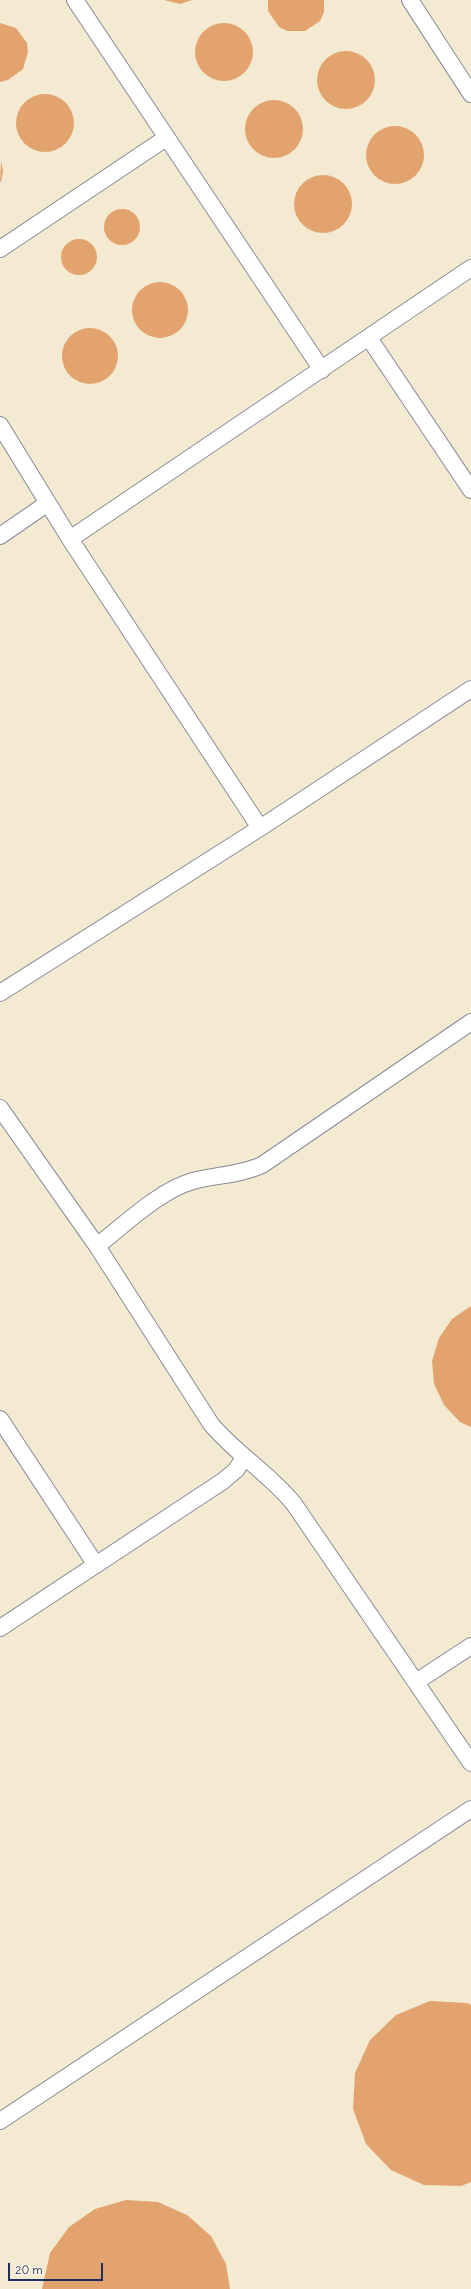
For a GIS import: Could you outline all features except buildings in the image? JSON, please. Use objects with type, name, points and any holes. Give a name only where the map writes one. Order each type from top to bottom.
[{"type":"lane","points":[[75,0],[322,370]]},
{"type":"lane","points":[[410,0],[471,94]]},
{"type":"lane","points":[[0,249],[166,138]]},
{"type":"lane","points":[[70,539],[471,268]]},
{"type":"lane","points":[[369,338],[471,490]]},
{"type":"lane","points":[[0,425],[70,539],[260,828]]},
{"type":"lane","points":[[0,536],[48,503]]},
{"type":"lane","points":[[0,993],[260,828],[471,689]]},
{"type":"lane","points":[[97,1246],[166,1193],[192,1181],[248,1171],[262,1165],[471,1022]]},
{"type":"lane","points":[[0,1108],[97,1246],[211,1424],[226,1442],[282,1490],[294,1504],[471,1763]]},
{"type":"lane","points":[[0,1419],[96,1565]]},
{"type":"lane","points":[[0,1628],[223,1481],[236,1470],[244,1458]]},
{"type":"lane","points":[[416,1682],[471,1646]]},
{"type":"lane","points":[[0,2121],[471,1809]]}]
